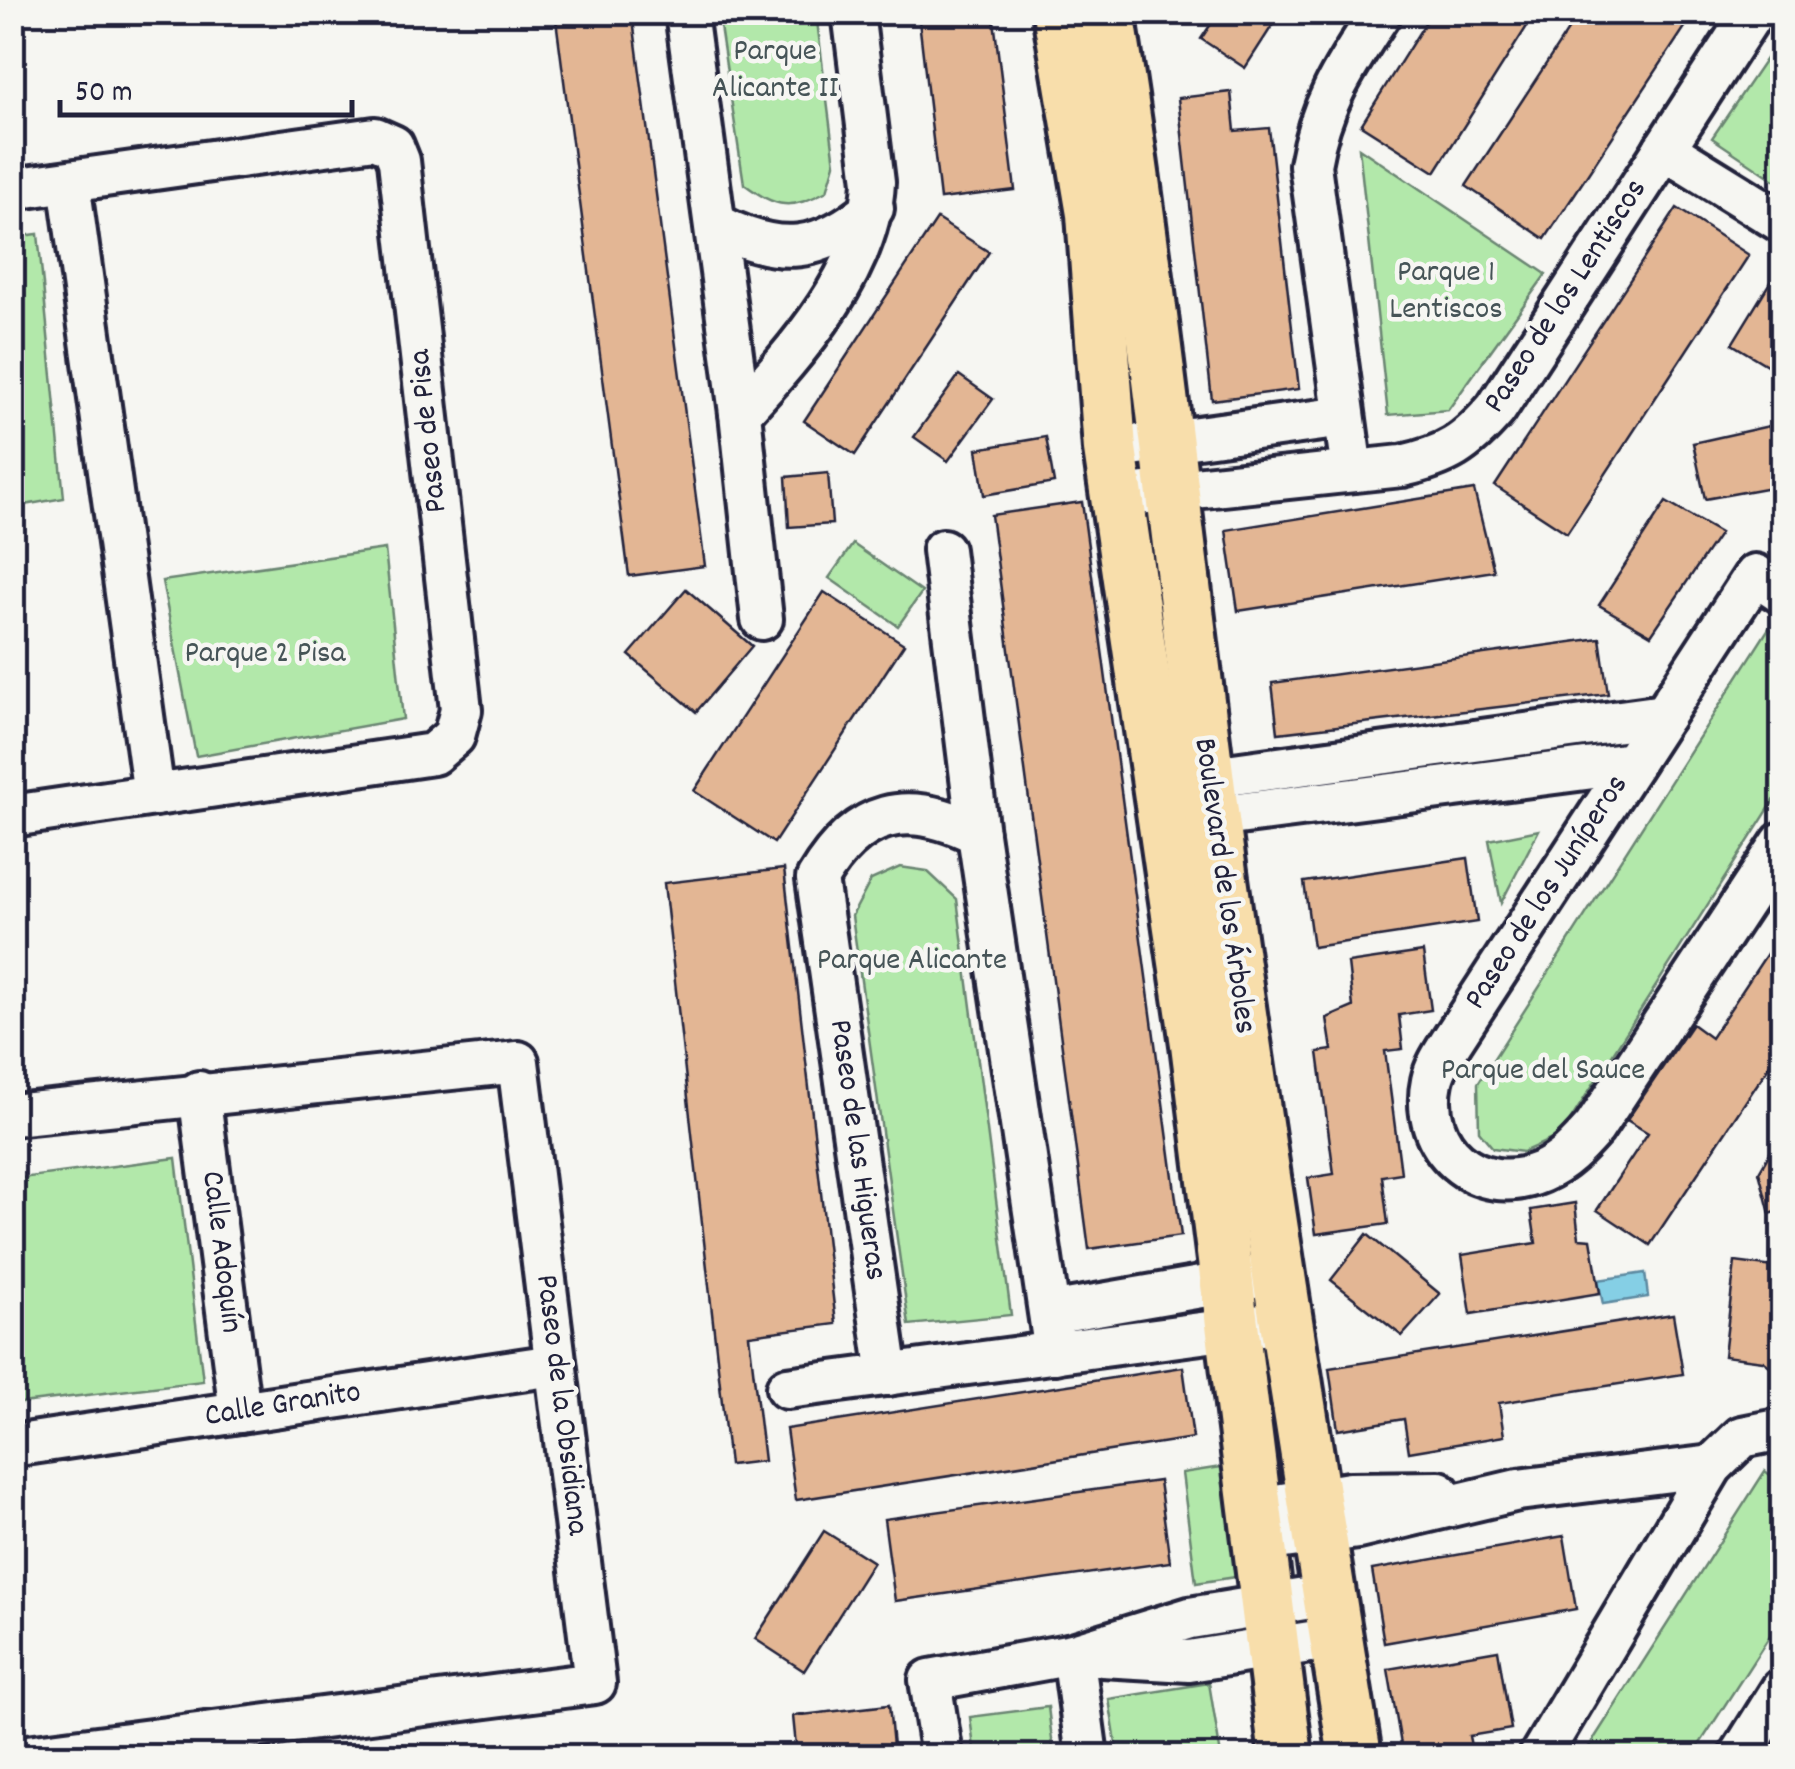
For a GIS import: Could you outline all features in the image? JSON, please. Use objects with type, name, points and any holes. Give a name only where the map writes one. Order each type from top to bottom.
[{"type":"main road","name":"Boulevard de los Árboles","points":[[1059,12],[1092,214],[1114,472],[1186,800],[1255,1302],[1260,1524],[1286,1756]]},
{"type":"main road","name":"Boulevard de los Árboles","points":[[1108,12],[1132,164],[1168,465],[1186,800]]},
{"type":"main road","name":"Boulevard de los Árboles","points":[[1255,1302],[1316,1515],[1356,1756]]},
{"type":"street","points":[[686,12],[717,226],[762,619]]},
{"type":"street","points":[[740,414],[794,354],[829,302],[872,208],[874,182],[853,12]]},
{"type":"street","points":[[1352,472],[1310,165],[1331,88],[1381,12]]},
{"type":"street","name":"Paseo de los Lentiscos","points":[[1168,465],[1352,472],[1435,459],[1470,440],[1496,409],[1753,12]]},
{"type":"street","name":"Paseo de Pisa","points":[[12,189],[375,138],[393,146],[399,161],[461,710],[454,736],[433,754],[12,816]]},
{"type":"street","name":"Paseo de los Lentiscos","points":[[1664,148],[1782,222]]},
{"type":"street","points":[[69,182],[154,795]]},
{"type":"street","points":[[717,226],[748,241],[781,248],[815,244],[846,230],[872,208]]},
{"type":"street","name":"Paseo de los Lentiscos","points":[[1114,472],[1168,465],[1344,417]]},
{"type":"street","points":[[943,550],[978,834],[1055,1353]]},
{"type":"street","name":"Paseo de los Juníperos","points":[[1782,593],[1755,575],[1432,1076],[1428,1109],[1436,1138],[1455,1162],[1476,1175],[1506,1181],[1538,1174],[1567,1158],[1594,1128],[1782,843]]},
{"type":"street","name":"Paseo de los Juníperos","points":[[1186,800],[1664,715]]},
{"type":"street","name":"Paseo de los Juníperos","points":[[1186,800],[1632,763]]},
{"type":"street","name":"Paseo de las Higueras","points":[[888,1375],[817,879],[836,846],[868,822],[904,812],[943,816],[978,834]]},
{"type":"street","name":"Paseo de la Obsidiana","points":[[12,1115],[199,1092],[518,1062],[596,1683],[27,1756]]},
{"type":"street","name":"Calle Adoquín","points":[[199,1092],[240,1412]]},
{"type":"street","points":[[1050,1313],[1255,1302]]},
{"type":"street","points":[[787,1388],[1055,1353],[1255,1302]]},
{"type":"street","name":"Calle Granito","points":[[12,1446],[554,1365]]},
{"type":"street","points":[[1540,1756],[1712,1466],[1742,1438],[1772,1431],[1782,1438]]},
{"type":"street","points":[[1260,1524],[1712,1466]]},
{"type":"street","points":[[942,1756],[930,1680],[1073,1654],[1190,1618],[1272,1625],[1333,1616]]},
{"type":"street","points":[[1073,1654],[1086,1756]]},
{"type":"street","points":[[1740,1756],[1782,1688]]},
{"type":"green space","name":"Parque Alicante II","points":[[718,13],[816,13],[835,164],[827,191],[784,204],[744,184]]},
{"type":"green space","points":[[1782,35],[1782,185],[1712,138]]},
{"type":"green space","name":"Parque 1 Lentiscos","points":[[1359,148],[1546,274],[1448,410],[1388,415]]},
{"type":"green space","points":[[38,234],[64,498],[13,507],[13,237]]},
{"type":"green space","points":[[853,544],[922,592],[898,626],[829,578]]},
{"type":"green space","name":"Parque 2 Pisa","points":[[385,549],[403,719],[196,756],[162,581]]},
{"type":"green space","name":"Parque del Sauce","points":[[1769,628],[1782,637],[1782,788],[1561,1135],[1523,1152],[1493,1148],[1479,1131],[1478,1083]]},
{"type":"green space","points":[[1539,830],[1501,903],[1489,840]]},
{"type":"green space","name":"Parque Alicante","points":[[900,867],[927,871],[957,899],[1011,1315],[909,1325],[852,916],[871,880]]},
{"type":"green space","points":[[176,1158],[203,1381],[13,1404],[13,1179]]},
{"type":"green space","points":[[1228,1466],[1242,1576],[1196,1583],[1182,1473]]},
{"type":"green space","points":[[1765,1471],[1782,1484],[1782,1617],[1692,1756],[1583,1756]]},
{"type":"green space","points":[[1209,1683],[1221,1756],[1118,1756],[1109,1699]]},
{"type":"green space","points":[[1048,1707],[1054,1756],[975,1756],[970,1717]]},
{"type":"water","points":[[1645,1273],[1648,1297],[1603,1304],[1598,1280]]},
{"type":"building","points":[[555,12],[632,12],[705,566],[629,576]]},
{"type":"building","points":[[918,12],[993,12],[1015,190],[940,199]]},
{"type":"building","points":[[1219,12],[1281,12],[1245,68],[1201,39]]},
{"type":"building","points":[[1432,12],[1536,12],[1435,172],[1361,125]]},
{"type":"building","points":[[1580,12],[1695,12],[1545,239],[1466,186]]},
{"type":"building","points":[[1231,92],[1235,131],[1269,128],[1299,389],[1212,400],[1178,98]]},
{"type":"building","points":[[1677,208],[1749,255],[1567,533],[1495,486]]},
{"type":"building","points":[[937,219],[989,252],[855,455],[804,421]]},
{"type":"building","points":[[1782,267],[1782,374],[1732,344]]},
{"type":"building","points":[[959,375],[993,399],[948,461],[914,437]]},
{"type":"building","points":[[1769,426],[1782,485],[1705,499],[1693,443]]},
{"type":"building","points":[[1046,437],[1054,483],[984,495],[977,449]]},
{"type":"building","points":[[828,473],[832,524],[789,527],[786,477]]},
{"type":"building","points":[[1474,490],[1494,571],[1238,611],[1226,530]]},
{"type":"building","points":[[1082,502],[1181,1236],[1089,1249],[991,515]]},
{"type":"building","points":[[1666,502],[1720,533],[1651,635],[1599,605]]},
{"type":"building","points":[[686,589],[752,646],[696,712],[629,655]]},
{"type":"building","points":[[824,592],[904,644],[774,843],[694,791]]},
{"type":"building","points":[[1600,638],[1608,694],[1278,733],[1272,683]]},
{"type":"building","points":[[1468,858],[1477,922],[1313,947],[1304,882]]},
{"type":"building","points":[[784,869],[836,1324],[749,1335],[764,1461],[729,1465],[664,883]]},
{"type":"building","points":[[1782,931],[1782,1047],[1650,1245],[1597,1210],[1648,1133],[1627,1120],[1692,1024],[1711,1038]]},
{"type":"building","points":[[1423,952],[1431,1010],[1399,1015],[1403,1049],[1385,1051],[1401,1173],[1382,1176],[1388,1224],[1316,1234],[1308,1178],[1334,1174],[1318,1052],[1332,1050],[1327,1018],[1353,1007],[1348,963]]},
{"type":"building","points":[[1782,1132],[1782,1210],[1770,1214],[1759,1172]]},
{"type":"building","points":[[1575,1203],[1579,1238],[1591,1239],[1600,1293],[1471,1314],[1462,1255],[1536,1243],[1531,1210]]},
{"type":"building","points":[[1367,1234],[1440,1294],[1402,1336],[1331,1280]]},
{"type":"building","points":[[1735,1262],[1782,1268],[1782,1375],[1763,1361],[1724,1356]]},
{"type":"building","points":[[1673,1314],[1683,1374],[1499,1403],[1504,1436],[1409,1452],[1404,1419],[1338,1430],[1329,1368]]},
{"type":"building","points":[[1183,1367],[1193,1438],[796,1500],[786,1429]]},
{"type":"building","points":[[1159,1481],[1170,1562],[895,1601],[884,1519]]},
{"type":"building","points":[[824,1531],[873,1562],[804,1671],[755,1639]]},
{"type":"building","points":[[1564,1536],[1576,1609],[1384,1643],[1372,1570]]},
{"type":"building","points":[[1498,1650],[1511,1729],[1469,1736],[1473,1756],[1403,1756],[1388,1669]]},
{"type":"building","points":[[889,1705],[894,1756],[797,1756],[793,1716]]}]
